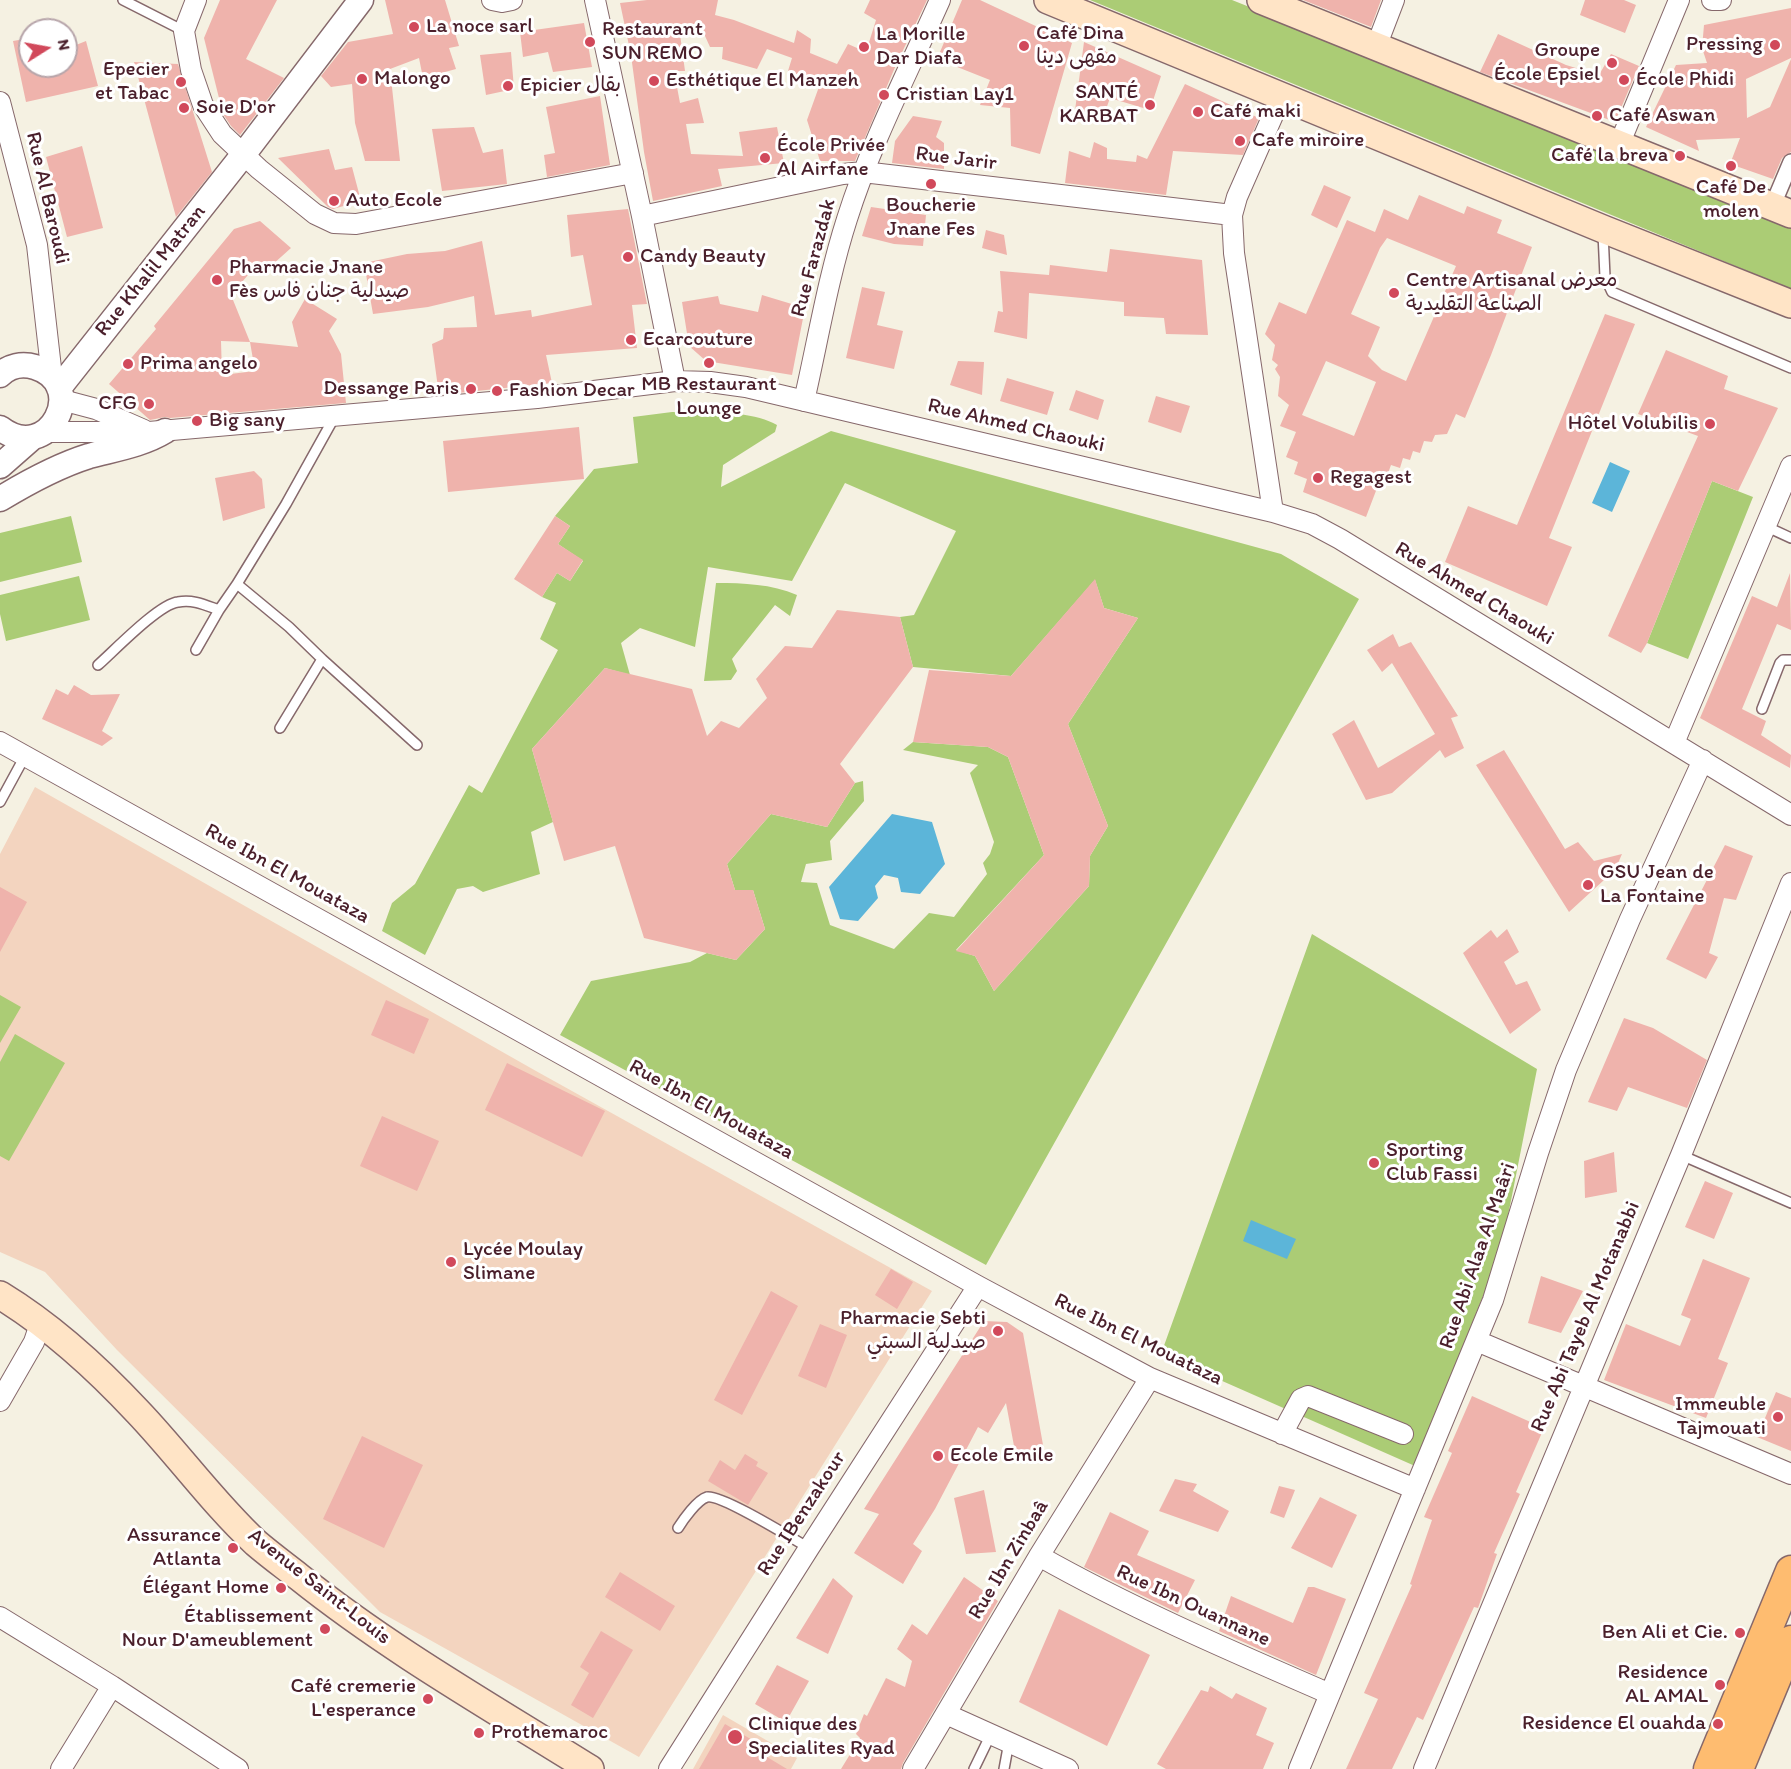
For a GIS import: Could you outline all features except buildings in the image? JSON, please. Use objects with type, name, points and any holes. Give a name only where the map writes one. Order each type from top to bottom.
[{"type":"main road","points":[[1048,0],[1603,230],[1791,304]]},
{"type":"main road","points":[[1261,0],[1781,210]]},
{"type":"main road","name":"Avenue Saint-Louis","points":[[0,1295],[40,1323],[83,1359],[138,1411],[256,1543],[330,1602],[394,1646],[590,1769]]},
{"type":"main road","points":[[1709,1769],[1791,1571]]},
{"type":"main road","points":[[1738,1769],[1779,1692],[1791,1641]]},
{"type":"street","points":[[196,0],[184,31],[191,70],[203,105],[222,134],[243,154],[315,214],[334,224],[356,224],[633,173]]},
{"type":"street","name":"Rue Khalil Matran","points":[[39,435],[54,424],[60,413],[57,388],[243,154],[361,0]]},
{"type":"street","points":[[492,0],[502,2],[512,0]]},
{"type":"street","points":[[595,0],[675,381]]},
{"type":"street","name":"Rue Farazdak","points":[[804,401],[833,267],[863,172],[940,0]]},
{"type":"street","points":[[1376,47],[1394,0]]},
{"type":"street","points":[[1619,145],[1679,0]]},
{"type":"street","points":[[1712,0],[1721,0]]},
{"type":"street","points":[[1274,512],[1234,253],[1232,215],[1237,197],[1281,97]]},
{"type":"street","name":"Rue Al Baroudi","points":[[0,102],[37,245],[57,388]]},
{"type":"street","points":[[1781,210],[1791,162]]},
{"type":"street","name":"Rue Jarir","points":[[642,216],[843,174],[863,172],[1232,215]]},
{"type":"street","points":[[2,372],[17,365],[30,365],[42,369],[57,388]]},
{"type":"street","name":"Rue Ahmed Chaouki","points":[[39,435],[157,432],[537,398],[675,381],[710,382],[746,387],[1274,512],[1326,531],[1791,815]]},
{"type":"street","name":"Rue Ahmed Chaouki","points":[[57,388],[96,409],[157,432]]},
{"type":"street","points":[[0,428],[20,438],[39,435]]},
{"type":"street","points":[[0,499],[35,478],[66,464],[151,440],[157,432]]},
{"type":"street","points":[[0,466],[39,435]]},
{"type":"street","points":[[1674,743],[1791,466]]},
{"type":"street","name":"Rue Ibn El Mouataza","points":[[0,742],[978,1286],[1150,1378],[1414,1489]]},
{"type":"street","name":"Rue Abi Alaa Al Maâri","points":[[1299,1769],[1477,1341],[1493,1299],[1566,1070],[1618,947],[1703,760]]},
{"type":"street","name":"Rue Abi Tayeb Al Motanabbi","points":[[1424,1769],[1523,1535],[1582,1386],[1681,1155],[1791,883]]},
{"type":"street","name":"Rue IBenzakour","points":[[669,1769],[978,1286]]},
{"type":"street","points":[[0,1401],[34,1342],[40,1323]]},
{"type":"street","points":[[1477,1341],[1791,1474]]},
{"type":"street","name":"Rue Ibn Zinbaâ","points":[[913,1769],[1039,1556],[1150,1378]]},
{"type":"street","points":[[1282,1434],[1301,1399],[1308,1396],[1403,1434]]},
{"type":"street","name":"Rue Ibn Ouannane","points":[[1039,1556],[1094,1587],[1172,1625],[1330,1694]]},
{"type":"street","points":[[0,1617],[112,1686],[238,1769]]},
{"type":"street","points":[[61,1769],[112,1686]]},
{"type":"street","points":[[946,1714],[1068,1769]]},
{"type":"lane","points":[[123,0],[184,31]]},
{"type":"lane","points":[[1603,230],[1605,277],[1612,292],[1791,368]]},
{"type":"lane","points":[[196,650],[286,504],[335,416]]},
{"type":"lane","points":[[1765,526],[1791,538]]},
{"type":"lane","points":[[237,584],[289,627],[417,745]]},
{"type":"lane","points":[[98,665],[162,608],[177,602],[197,602],[219,610]]},
{"type":"lane","points":[[280,728],[322,659]]},
{"type":"lane","points":[[1762,709],[1780,663],[1783,660],[1791,660]]},
{"type":"lane","points":[[0,802],[25,756]]},
{"type":"lane","points":[[1681,1155],[1791,1203]]},
{"type":"lane","points":[[678,1528],[701,1500],[712,1497],[741,1509],[809,1548]]},
{"type":"lane","points":[[974,1769],[991,1734]]},
{"type":"lane","points":[[1004,1769],[1009,1742]]},
{"type":"shaded area","name":"Lycée Moulay Slimane","points":[[35,787],[536,1071],[932,1291],[639,1757],[380,1612],[117,1350],[45,1272],[0,1252],[0,854]]},
{"type":"shaded area","name":"Clinique des Specialites Ryad","points":[[723,1715],[797,1758],[791,1769],[693,1769]]},
{"type":"green space","points":[[1090,0],[1232,0],[1791,224],[1791,289]]},
{"type":"green space","points":[[672,412],[741,414],[767,420],[777,425],[775,432],[723,465],[721,487],[831,431],[1281,554],[1359,599],[986,1265],[560,1035],[591,981],[690,962],[707,953],[736,960],[765,929],[753,890],[735,890],[727,864],[771,814],[827,827],[855,783],[863,781],[864,801],[830,841],[832,860],[806,864],[801,882],[817,883],[830,925],[894,949],[929,913],[954,917],[987,874],[983,863],[990,854],[994,842],[970,773],[978,765],[903,750],[913,742],[988,747],[1008,757],[1044,855],[956,950],[975,956],[994,991],[1089,886],[1090,856],[1108,826],[1068,724],[1138,618],[1104,608],[1095,580],[1011,676],[913,667],[900,617],[914,615],[956,531],[845,483],[792,581],[708,567],[695,647],[640,628],[621,643],[630,675],[605,668],[532,749],[553,822],[531,832],[540,874],[483,892],[473,886],[457,889],[425,955],[382,931],[392,903],[415,884],[469,785],[482,793],[558,650],[540,639],[556,603],[542,597],[557,573],[570,581],[583,561],[558,544],[570,526],[555,516],[594,469],[638,463],[633,417]]},
{"type":"green space","points":[[1712,481],[1753,497],[1688,659],[1647,643]]},
{"type":"green space","points":[[71,516],[82,562],[0,582],[0,533]]},
{"type":"green space","points":[[79,576],[90,620],[6,641],[0,614],[0,595]]},
{"type":"green space","points":[[716,583],[757,585],[777,588],[797,595],[790,616],[775,605],[732,659],[737,671],[731,680],[704,681]]},
{"type":"green space","name":"Sporting Club Fassi","points":[[1312,934],[1537,1069],[1501,1251],[1415,1466],[1161,1354]]},
{"type":"green space","points":[[0,995],[21,1007],[0,1043]]},
{"type":"green space","points":[[15,1034],[65,1063],[9,1161],[0,1156],[0,1062]]},
{"type":"water","points":[[1610,462],[1630,471],[1612,512],[1592,503]]},
{"type":"water","points":[[892,814],[932,822],[945,864],[920,894],[901,892],[898,878],[884,875],[875,886],[878,898],[858,921],[840,919],[829,887]]},
{"type":"water","points":[[1251,1220],[1296,1239],[1287,1259],[1243,1241]]},
{"type":"place","name":"La noce sarl","points":[[414,27]]},
{"type":"place","name":"Restaurant SUN REMO","points":[[590,42]]},
{"type":"place","name":"Pressing","points":[[1775,45]]},
{"type":"place","name":"Café Dina مقهى دينا","points":[[1024,46]]},
{"type":"place","name":"La Morille Dar Diafa","points":[[864,47]]},
{"type":"place","name":"Groupe École Epsiel","points":[[1612,63]]},
{"type":"place","name":"Malongo","points":[[362,79]]},
{"type":"place","name":"École Phidi","points":[[1624,80]]},
{"type":"place","name":"Esthétique El Manzeh","points":[[654,81]]},
{"type":"place","name":"Epecier et Tabac","points":[[181,82]]},
{"type":"place","name":"Epicier بقال","points":[[508,86]]},
{"type":"place","name":"Cristian Lay1","points":[[884,95]]},
{"type":"place","name":"SANTÉ KARBAT","points":[[1150,105]]},
{"type":"place","name":"Soie D'or","points":[[184,108]]},
{"type":"place","name":"Café maki","points":[[1198,112]]},
{"type":"place","name":"Café Aswan","points":[[1597,116]]},
{"type":"place","name":"Cafe miroire","points":[[1240,141]]},
{"type":"place","name":"Café la breva","points":[[1680,156]]},
{"type":"place","name":"École Privée Al Airfane","points":[[765,158]]},
{"type":"place","name":"Café De molen","points":[[1731,166]]},
{"type":"place","name":"Boucherie Jnane Fes","points":[[931,184]]},
{"type":"place","name":"Auto Ecole","points":[[334,201]]},
{"type":"place","name":"Candy Beauty","points":[[628,257]]},
{"type":"place","name":"Pharmacie Jnane Fès صيدلية جنان فاس","points":[[217,280]]},
{"type":"place","name":"Centre Artisanal معرض الصناعة التقليدية","points":[[1394,293]]},
{"type":"place","name":"Ecarcouture","points":[[631,340]]},
{"type":"place","name":"MB Restaurant Lounge","points":[[709,363]]},
{"type":"place","name":"Prima angelo","points":[[128,364]]},
{"type":"place","name":"Dessange Paris","points":[[471,389]]},
{"type":"place","name":"Fashion Decar","points":[[497,391]]},
{"type":"place","name":"CFG","points":[[149,404]]},
{"type":"place","name":"Big sany","points":[[197,421]]},
{"type":"place","name":"Hôtel Volubilis","points":[[1710,424]]},
{"type":"place","name":"Regagest","points":[[1318,478]]},
{"type":"place","name":"GSU Jean de La Fontaine","points":[[1588,885]]},
{"type":"place","name":"Sporting Club Fassi","points":[[1374,1163]]},
{"type":"place","name":"Lycée Moulay Slimane","points":[[451,1262]]},
{"type":"place","name":"Pharmacie Sebti صيدلية السبتي","points":[[998,1331]]},
{"type":"place","name":"Immeuble Tajmouati","points":[[1778,1417]]},
{"type":"place","name":"Ecole Emile","points":[[938,1456]]},
{"type":"place","name":"Assurance Atlanta","points":[[233,1548]]},
{"type":"place","name":"Élégant Home","points":[[281,1588]]},
{"type":"place","name":"Établissement Nour D'ameublement","points":[[325,1629]]},
{"type":"place","name":"Ben Ali et Cie.","points":[[1740,1633]]},
{"type":"place","name":"Residence AL AMAL","points":[[1720,1685]]},
{"type":"place","name":"Café cremerie L'esperance","points":[[428,1699]]},
{"type":"place","name":"Residence El ouahda","points":[[1718,1724]]},
{"type":"place","name":"Prothemaroc","points":[[479,1733]]},
{"type":"place","name":"Clinique des Specialites Ryad","points":[[735,1737]]}]
